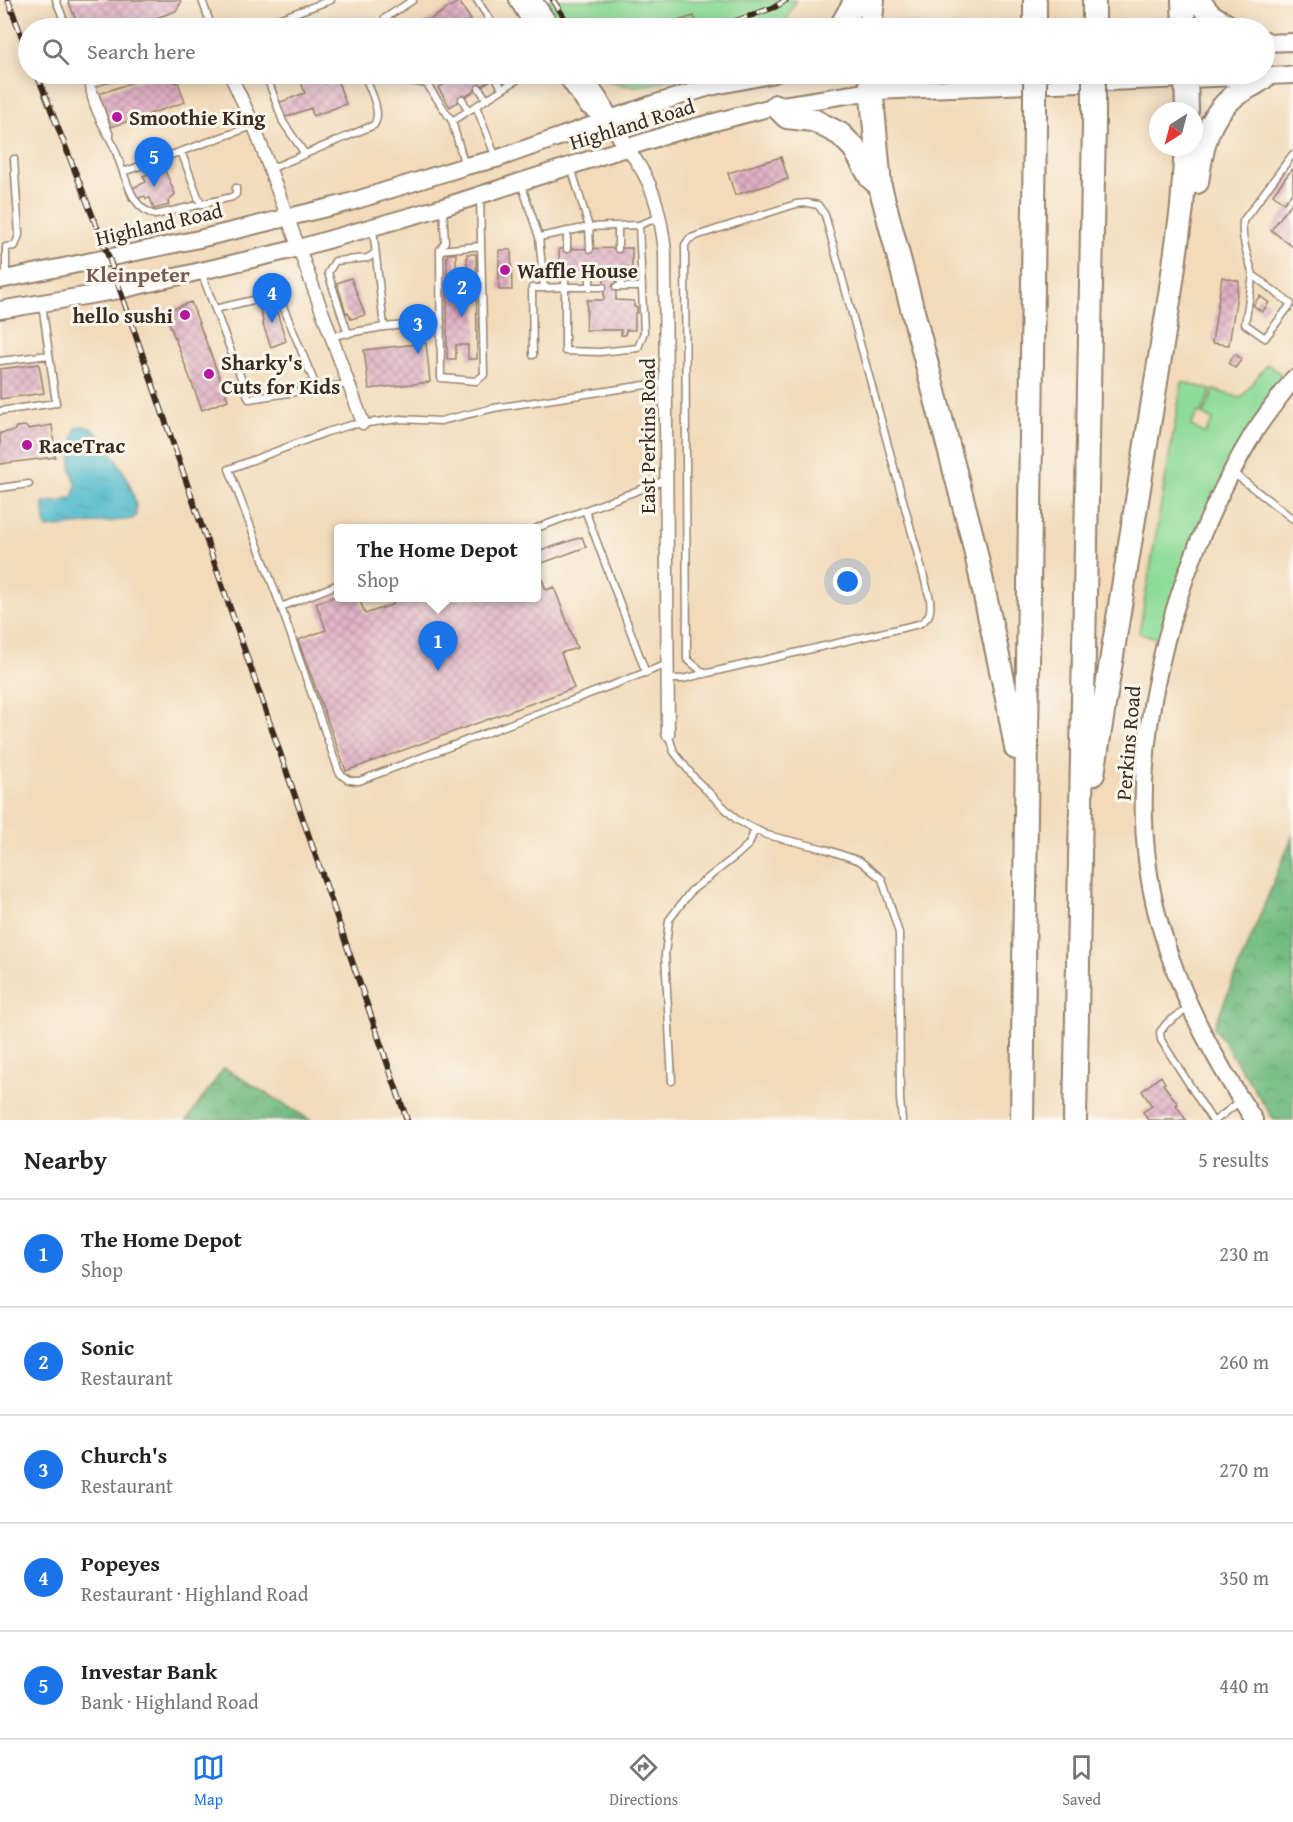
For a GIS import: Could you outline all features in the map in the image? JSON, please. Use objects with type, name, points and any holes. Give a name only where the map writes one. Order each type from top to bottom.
[{"type":"highway","points":[[846,18],[856,0]]},
{"type":"highway","points":[[871,18],[873,0]]},
{"type":"highway","points":[[1035,0],[1035,18]]},
{"type":"highway","points":[[1094,0],[1094,18]]},
{"type":"highway","points":[[1183,0],[1184,18]]},
{"type":"highway","points":[[1198,0],[1215,18]]},
{"type":"highway","points":[[871,84],[880,186],[973,540],[1018,759],[1026,838]]},
{"type":"highway","points":[[1022,1120],[1035,84]]},
{"type":"highway","points":[[1075,1120],[1094,84]]},
{"type":"highway","points":[[1186,84],[1187,102]]},
{"type":"highway","points":[[1151,419],[1179,296],[1201,158],[1208,129],[1215,117],[1232,98],[1256,84]]},
{"type":"highway","points":[[804,101],[846,122],[864,139],[878,163]]},
{"type":"highway","points":[[776,106],[787,117],[813,120],[840,134],[854,148],[871,178],[880,186]]},
{"type":"highway","points":[[1080,849],[1178,243],[1185,156]]},
{"type":"main road","points":[[518,0],[525,18]]},
{"type":"main road","points":[[533,0],[545,18]]},
{"type":"main road","points":[[1275,43],[1293,42]]},
{"type":"main road","name":"Highland Road","points":[[1275,76],[1293,75]]},
{"type":"main road","points":[[572,84],[586,105],[611,120]]},
{"type":"main road","points":[[588,84],[627,148]]},
{"type":"main road","name":"Highland Road","points":[[3,280],[288,218],[405,187],[466,166],[496,159],[653,104],[725,84]]},
{"type":"main road","name":"Highland Road","points":[[0,310],[120,290],[298,248],[480,196],[701,125],[804,101],[864,84]]},
{"type":"main road","name":"Perkins Road","points":[[1254,1120],[1208,1043],[1190,1007],[1159,924],[1147,864],[1144,806],[1146,748],[1155,686],[1191,562],[1232,471],[1254,432],[1293,379]]},
{"type":"street","points":[[235,84],[254,126],[363,423]]},
{"type":"street","name":"East Perkins Road","points":[[627,148],[649,181],[657,202],[665,251],[668,734]]},
{"type":"lane","points":[[56,0],[63,18]]},
{"type":"lane","points":[[202,0],[208,18]]},
{"type":"lane","points":[[281,18],[331,0]]},
{"type":"lane","points":[[385,18],[413,0]]},
{"type":"lane","points":[[477,0],[489,18]]},
{"type":"lane","points":[[92,84],[89,85],[89,94],[103,130],[111,140],[134,200],[148,212],[156,214],[232,197],[236,194],[236,188]]},
{"type":"lane","points":[[270,84],[283,122],[305,154]]},
{"type":"lane","points":[[270,169],[374,125],[378,119],[377,112],[367,84]]},
{"type":"lane","points":[[427,84],[452,121],[466,166]]},
{"type":"lane","points":[[500,84],[502,89]]},
{"type":"lane","points":[[452,121],[510,84]]},
{"type":"lane","points":[[480,88],[486,99]]},
{"type":"lane","points":[[462,99],[468,110]]},
{"type":"lane","points":[[476,106],[496,159]]},
{"type":"lane","points":[[123,172],[254,126]]},
{"type":"lane","points":[[181,151],[201,205]]},
{"type":"lane","points":[[1253,275],[1291,304],[1290,311],[1265,338],[1245,324],[1253,275],[1244,240],[1243,221],[1293,154]]},
{"type":"lane","points":[[3,280],[3,247],[15,246],[19,235],[14,159]]},
{"type":"lane","points":[[571,166],[589,227],[590,249]]},
{"type":"lane","points":[[521,182],[539,237],[544,288]]},
{"type":"lane","points":[[443,207],[445,242],[440,250],[441,378],[476,381],[484,375],[480,196]]},
{"type":"lane","points":[[668,679],[682,680],[919,624],[927,619],[931,612],[930,599],[825,215],[818,205],[796,204],[699,235],[689,239],[685,245],[687,659],[705,674]]},
{"type":"lane","points":[[539,237],[589,227],[639,225],[660,217]]},
{"type":"lane","points":[[565,275],[564,351],[600,352],[638,348],[644,332],[639,225]]},
{"type":"lane","points":[[618,226],[618,249]]},
{"type":"lane","points":[[372,228],[384,327]]},
{"type":"lane","points":[[567,231],[567,249]]},
{"type":"lane","points":[[440,250],[481,246]]},
{"type":"lane","points":[[348,334],[328,273],[335,261],[368,258],[375,253]]},
{"type":"lane","points":[[201,270],[249,399],[349,384]]},
{"type":"lane","points":[[620,274],[618,287],[642,287]]},
{"type":"lane","points":[[590,275],[590,287]]},
{"type":"lane","points":[[533,355],[532,288],[603,287]]},
{"type":"lane","points":[[215,309],[278,294],[316,388]]},
{"type":"lane","points":[[0,411],[56,403],[42,304]]},
{"type":"lane","points":[[332,336],[384,327],[441,322]]},
{"type":"lane","points":[[0,361],[49,355]]},
{"type":"lane","points":[[666,381],[494,408],[440,421],[400,419],[363,423],[327,432],[229,469],[339,772],[347,780],[359,781],[668,664]]},
{"type":"lane","points":[[1232,471],[1293,519]]},
{"type":"lane","points":[[541,526],[666,480]]},
{"type":"lane","points":[[0,488],[29,484]]},
{"type":"lane","points":[[585,510],[646,673]]},
{"type":"lane","points":[[281,607],[334,587]]},
{"type":"lane","points":[[668,734],[674,752],[696,780],[737,820],[767,835],[825,849],[860,861],[882,879],[899,933],[902,1120]]},
{"type":"lane","points":[[672,1081],[665,954],[669,920],[691,891],[749,844],[755,829]]},
{"type":"lane","points":[[1190,1007],[1166,1024],[1160,1032],[1161,1040],[1214,1120],[1242,1100]]},
{"type":"green space","points":[[543,0],[796,0],[788,18],[555,18]]},
{"type":"green space","points":[[621,84],[649,84],[643,85]]},
{"type":"green space","points":[[1267,364],[1280,373],[1284,379],[1160,639],[1139,633],[1182,382],[1211,390],[1201,414],[1198,412],[1191,426],[1205,434],[1213,420],[1203,415],[1214,390],[1241,398]]},
{"type":"green space","points":[[1293,835],[1293,1120],[1274,1120],[1214,1027]]},
{"type":"green space","points":[[224,1068],[310,1120],[187,1120]]},
{"type":"water","points":[[81,426],[97,434],[114,455],[129,483],[136,508],[135,517],[46,528],[43,503],[62,501],[74,496],[76,484],[71,461],[75,431]]},
{"type":"building","points":[[68,0],[180,0],[181,2],[176,11],[156,18],[75,18]]},
{"type":"building","points":[[459,1],[470,18],[433,18]]},
{"type":"building","points":[[128,84],[179,84],[185,102],[111,127],[99,94]]},
{"type":"building","points":[[302,84],[339,84],[346,104],[313,116],[311,108],[283,118],[278,103],[305,93]]},
{"type":"building","points":[[444,84],[485,84],[450,107],[438,88]]},
{"type":"building","points":[[781,157],[788,179],[735,195],[728,173]]},
{"type":"building","points":[[164,168],[175,194],[168,202],[169,205],[154,209],[150,198],[146,199],[145,196],[130,201],[126,191],[146,182],[143,176]]},
{"type":"building","points":[[1293,168],[1293,192],[1284,203],[1273,194]]},
{"type":"building","points":[[1293,201],[1293,247],[1271,230]]},
{"type":"building","points":[[632,248],[632,274],[616,274],[616,300],[634,301],[634,307],[637,307],[635,330],[626,330],[625,335],[621,335],[621,330],[586,330],[587,300],[604,300],[604,275],[560,275],[559,249]]},
{"type":"building","name":"Waffle House","points":[[499,250],[511,250],[512,290],[499,290]]},
{"type":"building","points":[[447,254],[456,254],[456,289],[467,289],[467,254],[476,254],[477,359],[468,359],[468,345],[456,345],[456,359],[447,359]]},
{"type":"building","points":[[1222,277],[1239,281],[1229,345],[1212,343]]},
{"type":"building","points":[[351,278],[365,315],[351,319],[348,312],[346,313],[337,283]]},
{"type":"building","points":[[1260,296],[1269,303],[1262,312],[1253,305]]},
{"type":"building","points":[[269,301],[275,313],[277,312],[286,341],[271,347],[259,305]]},
{"type":"building","points":[[191,302],[228,400],[202,410],[165,312]]},
{"type":"building","points":[[426,343],[430,382],[369,389],[364,350]]},
{"type":"building","points":[[1235,354],[1242,359],[1235,368],[1228,363]]},
{"type":"building","name":"RaceTrac","points":[[39,364],[44,393],[0,399],[0,369]]},
{"type":"building","name":"RaceTrac","points":[[52,425],[55,457],[0,464],[0,433],[14,431],[16,427],[25,426],[28,429]]},
{"type":"building","points":[[582,537],[586,547],[541,564],[541,551]]},
{"type":"building","points":[[541,576],[546,590],[554,587],[577,648],[561,653],[574,688],[346,771],[298,640],[326,630],[316,603],[334,597],[334,602],[360,602],[365,614],[394,604],[393,602],[541,602]]},
{"type":"building","points":[[1161,1076],[1165,1083],[1163,1084],[1178,1104],[1176,1105],[1186,1120],[1148,1120],[1143,1112],[1152,1106],[1142,1091]]},
{"type":"railway","points":[[8,0],[18,26]]},
{"type":"railway","points":[[553,0],[565,18]]},
{"type":"railway","points":[[744,18],[775,7],[786,0]]},
{"type":"railway","points":[[41,84],[109,258],[407,1120]]},
{"type":"place","name":"Smoothie King","points":[[117,117]]},
{"type":"place","name":"Investar Bank","points":[[154,187]]},
{"type":"place","name":"Waffle House","points":[[505,270]]},
{"type":"place","name":"hello sushi","points":[[185,315]]},
{"type":"place","name":"Sonic","points":[[462,317]]},
{"type":"place","name":"Popeyes","points":[[272,323]]},
{"type":"place","name":"Church's","points":[[418,354]]},
{"type":"place","name":"Sharky's Cuts for Kids","points":[[209,374]]},
{"type":"place","name":"RaceTrac","points":[[27,445]]},
{"type":"place","name":"The Home Depot","points":[[438,671]]},
{"type":"district","name":"Kleinpeter","points":[[138,274]]}]
